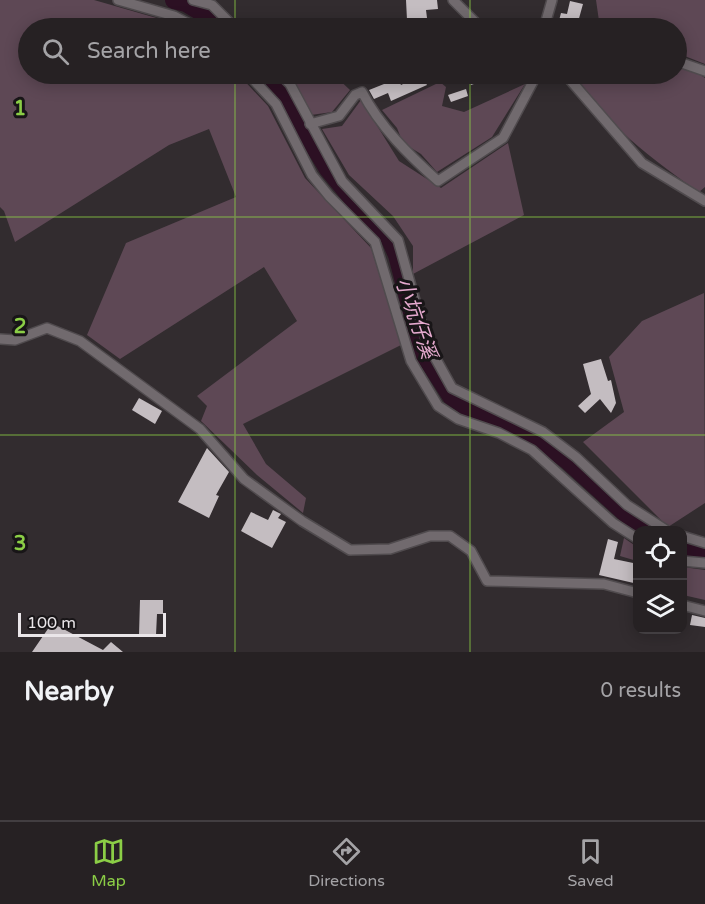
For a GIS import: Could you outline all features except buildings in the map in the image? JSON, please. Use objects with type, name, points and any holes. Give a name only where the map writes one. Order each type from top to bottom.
[{"type":"street","points":[[118,0],[178,18]]},
{"type":"street","points":[[193,0],[212,5],[225,18]]},
{"type":"street","points":[[453,0],[471,18]]},
{"type":"street","points":[[547,18],[552,0]]},
{"type":"street","points":[[687,65],[705,71]]},
{"type":"street","points":[[257,84],[276,104],[312,175],[329,196],[375,242],[411,360],[438,406],[458,419],[500,433],[532,450],[614,524],[633,536]]},
{"type":"street","points":[[290,84],[342,181],[398,240],[427,343],[452,388],[543,432],[576,457],[627,505],[658,526]]},
{"type":"street","points":[[310,124],[339,116],[355,95],[362,92],[370,108],[390,129],[400,147],[438,181],[502,138],[532,84]]},
{"type":"street","points":[[574,84],[642,163],[705,201]]},
{"type":"street","points":[[0,339],[15,339],[47,328],[80,342],[200,429],[244,479],[302,521],[350,550],[390,549],[430,536],[450,536],[471,551],[487,581],[604,584],[633,592]]},
{"type":"street","points":[[687,538],[705,543]]},
{"type":"street","points":[[687,561],[705,563]]},
{"type":"street","points":[[687,606],[705,611]]},
{"type":"shaded area","points":[[0,0],[94,0],[157,18],[18,18],[18,84],[247,84],[268,106],[305,178],[371,248],[401,345],[243,424],[266,464],[306,498],[303,513],[257,475],[201,421],[207,406],[197,396],[297,321],[264,267],[120,359],[87,335],[126,243],[236,197],[209,129],[169,145],[15,242],[4,211],[0,207]]},
{"type":"shaded area","points":[[596,0],[705,0],[705,64],[687,57],[687,18],[599,18]]},
{"type":"shaded area","points":[[687,66],[705,78],[705,187],[699,192],[648,154],[614,124],[582,84],[687,84]]},
{"type":"shaded area","points":[[293,84],[344,84],[350,90],[332,112],[311,115]]},
{"type":"shaded area","points":[[436,84],[442,84],[446,87],[442,106],[464,112],[525,84],[492,137],[437,172],[421,154],[403,143],[397,128],[382,110]]},
{"type":"shaded area","points":[[361,100],[399,161],[441,188],[508,143],[524,215],[413,274],[413,246],[393,216],[349,175],[322,129],[342,126]]},
{"type":"shaded area","points":[[704,293],[705,503],[670,526],[583,442],[624,412],[609,357],[642,321]]},
{"type":"shaded area","points":[[624,538],[633,544],[633,560],[620,556]]},
{"type":"shaded area","points":[[687,568],[705,570],[705,600],[687,596]]},
{"type":"waterway","name":"小坑仔溪","points":[[174,0],[186,3],[211,18]]},
{"type":"waterway","name":"小坑仔溪","points":[[276,84],[328,169],[366,215],[389,237],[397,255],[422,351],[451,396],[473,411],[533,435],[568,461],[640,526]]},
{"type":"waterway","name":"小坑仔溪","points":[[687,548],[705,550]]}]
